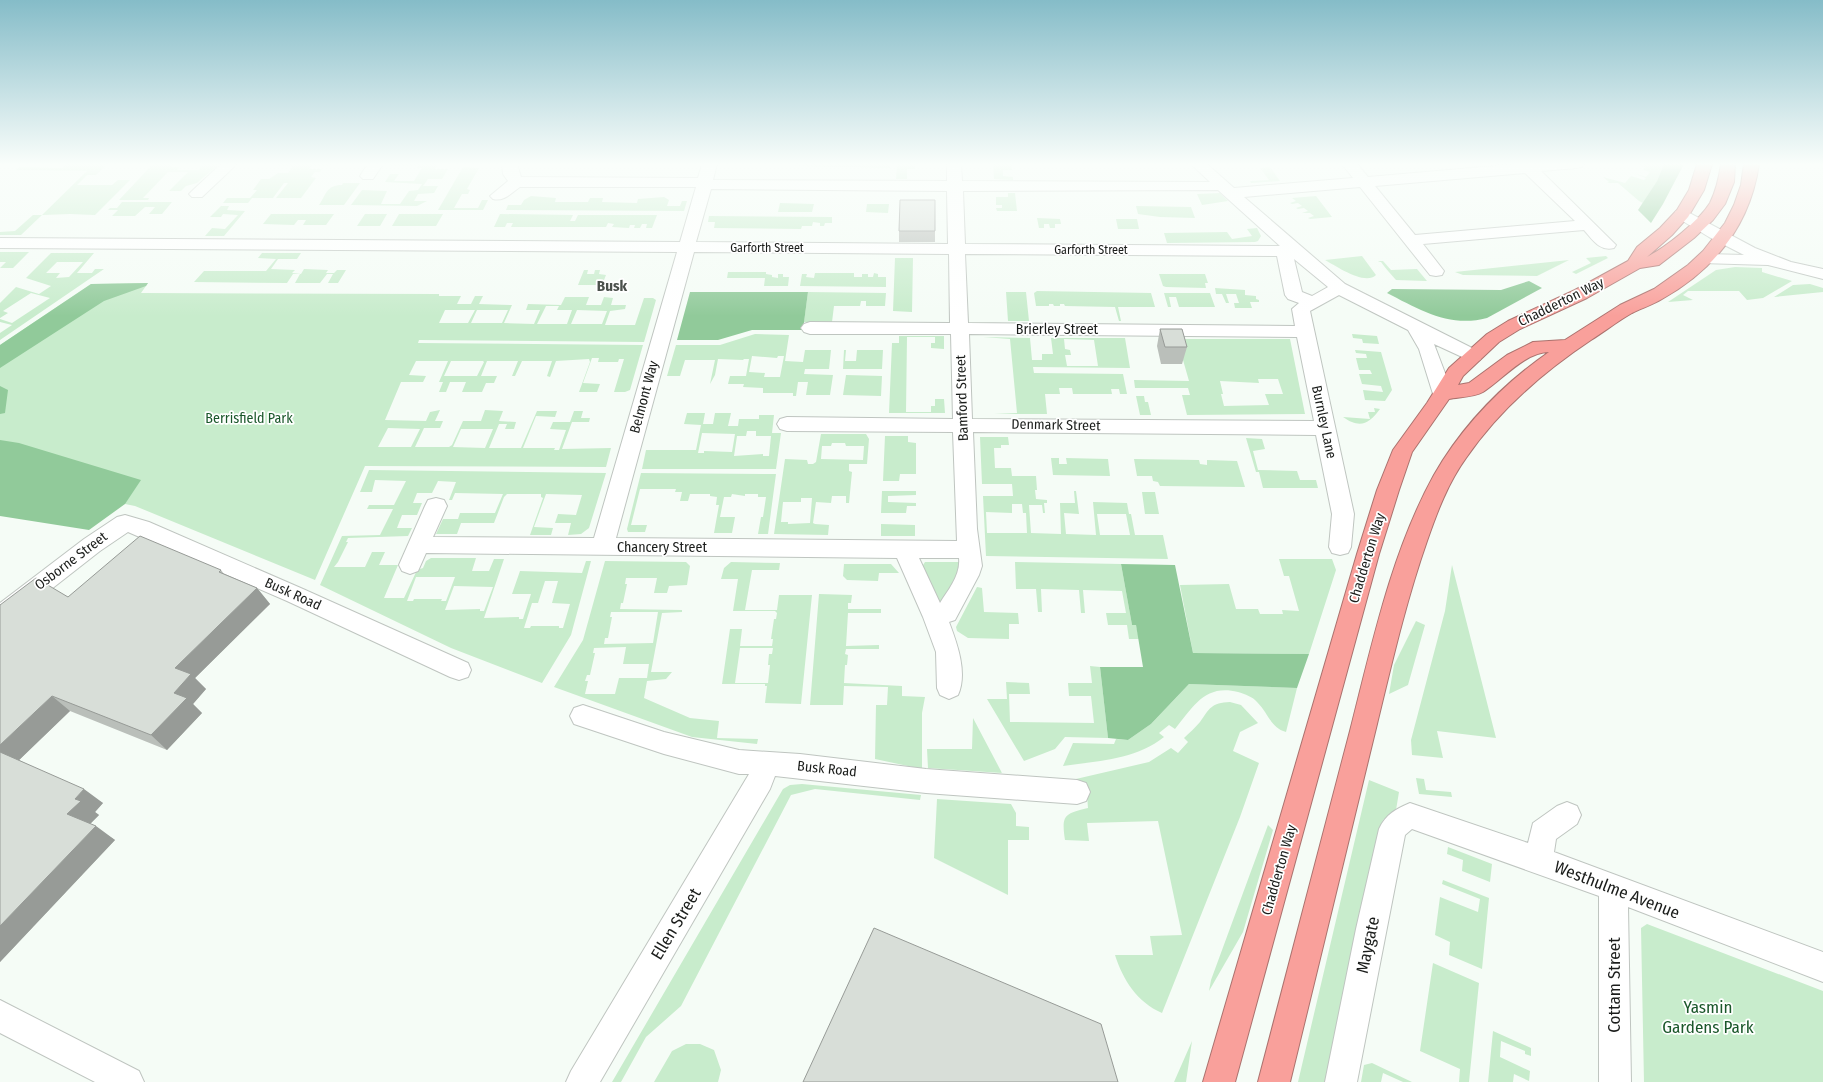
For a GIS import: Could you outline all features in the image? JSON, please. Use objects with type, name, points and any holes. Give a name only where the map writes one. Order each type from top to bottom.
[{"type":"highway","name":"Chadderton Way","points":[[1219,1082],[1368,554],[1388,490],[1403,450],[1443,394],[1456,372],[1493,338],[1514,325],[1581,294],[1635,264],[1641,252],[1670,228],[1682,214]]},
{"type":"highway","points":[[1635,264],[1653,261],[1699,225],[1710,214]]},
{"type":"highway","points":[[1274,1082],[1390,622],[1409,561],[1444,476],[1462,447],[1490,414],[1522,383],[1568,346],[1624,311],[1659,294],[1684,278],[1706,259],[1723,239],[1737,214]]},
{"type":"highway","points":[[1443,394],[1475,388],[1498,370],[1539,346],[1568,346]]},
{"type":"highway","points":[[1473,356],[1522,383]]},
{"type":"street","name":"Belmont Way","points":[[603,546],[696,214]]},
{"type":"street","name":"Bamford Street","points":[[935,617],[946,613],[968,575],[971,566],[966,529],[955,214]]},
{"type":"street","points":[[1253,214],[1289,250],[1339,288],[1473,356]]},
{"type":"street","points":[[1389,214],[1436,271]]},
{"type":"street","points":[[1576,214],[1608,245]]},
{"type":"street","points":[[1683,214],[1723,239],[1771,261],[1823,274]]},
{"type":"street","points":[[1410,240],[1587,225]]},
{"type":"street","name":"Garforth Street","points":[[0,243],[957,250],[1289,250]]},
{"type":"street","points":[[1289,250],[1294,295],[1312,302]]},
{"type":"street","points":[[1706,259],[1771,261]]},
{"type":"street","name":"Burnley Lane","points":[[1339,288],[1301,309],[1304,332],[1343,514],[1340,548]]},
{"type":"street","points":[[1414,326],[1428,349],[1443,394]]},
{"type":"street","name":"Brierley Street","points":[[810,328],[959,328],[1304,332]]},
{"type":"street","name":"Denmark Street","points":[[786,424],[1325,428]]},
{"type":"street","points":[[410,565],[436,506]]},
{"type":"street","name":"Osborne Street","points":[[0,616],[92,545],[125,523]]},
{"type":"street","name":"Busk Road","points":[[125,523],[141,528],[295,595],[459,670]]},
{"type":"street","name":"Chancery Street","points":[[419,545],[970,550]]},
{"type":"street","points":[[904,549],[935,617],[948,652],[949,688]]},
{"type":"street","name":"Busk Road","points":[[583,716],[664,743],[722,758],[764,764],[800,766],[926,781],[1077,792]]},
{"type":"street","name":"Ellen Street","points":[[582,1082],[761,780],[764,764]]},
{"type":"street","points":[[1539,860],[1543,832],[1567,815]]},
{"type":"street","name":"Westhulme Avenue","points":[[1410,816],[1539,860],[1823,967]]},
{"type":"street","name":"Maygate","points":[[1341,1082],[1371,929],[1393,829],[1400,821],[1410,816]]},
{"type":"street","name":"Cottam Street","points":[[1613,888],[1615,1082]]},
{"type":"street","points":[[0,1016],[128,1082]]},
{"type":"green space","points":[[114,214],[137,214],[135,216],[112,216]]},
{"type":"green space","points":[[213,214],[223,214],[221,217],[210,217]]},
{"type":"green space","points":[[230,214],[242,214],[224,236],[205,236],[212,228],[225,229],[238,215]]},
{"type":"green space","points":[[271,214],[334,214],[326,225],[303,225],[306,220],[298,220],[294,225],[263,224]]},
{"type":"green space","points":[[365,214],[387,214],[380,226],[357,226]]},
{"type":"green space","points":[[399,214],[443,214],[436,226],[392,226]]},
{"type":"green space","points":[[500,214],[573,215],[570,221],[575,221],[578,215],[657,215],[652,228],[646,228],[647,224],[642,224],[640,228],[634,228],[635,225],[630,225],[629,228],[612,227],[614,224],[608,223],[606,227],[511,227],[513,223],[507,223],[505,227],[494,227]]},
{"type":"green space","points":[[1142,214],[1194,214],[1195,218],[1160,217]]},
{"type":"green space","points":[[1312,214],[1330,214],[1332,217],[1308,218],[1314,216]]},
{"type":"green space","points":[[1642,214],[1656,214],[1651,223]]},
{"type":"green space","points":[[33,215],[42,215],[21,235],[0,235],[0,232],[15,231]]},
{"type":"green space","points":[[709,216],[832,217],[832,223],[825,223],[824,226],[820,226],[820,223],[813,222],[812,226],[802,226],[801,229],[714,228],[715,222],[708,222]]},
{"type":"green space","points":[[1037,218],[1060,219],[1061,224],[1055,224],[1055,228],[1050,228],[1049,224],[1044,224],[1044,228],[1039,228]]},
{"type":"green space","points":[[1116,219],[1137,219],[1139,229],[1118,229]]},
{"type":"green space","points":[[1257,228],[1261,236],[1258,241],[1255,242],[1167,243],[1164,233],[1227,232],[1232,239],[1252,236],[1247,229]]},
{"type":"green space","points":[[0,252],[29,252],[13,268],[0,268],[6,262],[0,262]]},
{"type":"green space","points":[[51,253],[94,253],[77,273],[92,273],[95,269],[104,269],[0,340],[0,333],[12,325],[0,322],[0,319],[12,323],[50,298],[31,293],[3,311],[8,313],[0,318],[0,303],[16,287],[39,294],[51,286],[26,278]],"holes":[[[57,262],[83,262],[69,277],[56,278],[60,273],[46,273]]]},
{"type":"green space","points":[[262,253],[301,253],[297,259],[278,259],[271,269],[295,270],[292,273],[301,274],[304,269],[328,270],[326,273],[334,273],[337,270],[346,270],[338,283],[328,283],[333,274],[327,274],[320,283],[295,283],[300,274],[293,274],[287,283],[194,282],[204,271],[266,271],[276,259],[258,258]]},
{"type":"green space","points":[[1362,256],[1376,275],[1371,278],[1358,277],[1350,274],[1325,260]]},
{"type":"green space","points":[[1606,256],[1608,258],[1576,274],[1572,272],[1591,263],[1586,258]]},
{"type":"green space","points":[[895,258],[913,258],[912,312],[893,311]]},
{"type":"green space","points":[[1569,260],[1537,276],[1463,275],[1455,272]]},
{"type":"green space","points":[[1383,261],[1391,270],[1417,269],[1427,281],[1396,280],[1381,262],[1378,262]]},
{"type":"green space","points":[[1735,267],[1762,268],[1762,272],[1792,281],[1763,298],[1747,300],[1739,291],[1688,291],[1683,295],[1693,300],[1668,302],[1716,270]]},
{"type":"green space","points":[[584,270],[588,270],[587,274],[594,274],[595,270],[600,270],[599,274],[606,275],[602,285],[578,285]]},
{"type":"green space","points":[[728,272],[766,272],[766,274],[772,275],[772,277],[778,278],[778,274],[783,274],[783,277],[789,277],[788,286],[764,286],[765,278],[727,278]]},
{"type":"green space","points":[[815,273],[854,273],[854,277],[862,277],[862,274],[868,274],[868,277],[873,277],[874,273],[878,274],[878,277],[886,277],[886,287],[800,286],[802,274],[807,274],[806,277],[814,278]]},
{"type":"green space","points":[[1159,274],[1205,274],[1208,283],[1205,283],[1206,288],[1166,287],[1163,286]]},
{"type":"green space","points":[[1529,281],[1542,288],[1487,318],[1473,320],[1460,321],[1436,316],[1387,293],[1392,289],[1501,290]]},
{"type":"green space","name":"Berrisfield Park","points":[[148,283],[141,293],[439,294],[439,296],[461,296],[457,304],[471,304],[475,296],[483,296],[479,304],[512,305],[504,323],[534,324],[540,310],[526,310],[528,304],[561,305],[565,297],[589,297],[586,305],[601,305],[604,297],[613,298],[611,305],[626,305],[625,309],[610,311],[605,325],[635,325],[644,298],[653,298],[656,300],[644,342],[419,340],[418,343],[643,345],[630,390],[625,392],[614,392],[624,359],[619,359],[618,362],[598,362],[599,358],[592,358],[583,383],[600,384],[597,392],[579,392],[590,362],[589,359],[556,361],[550,377],[547,376],[552,361],[522,361],[515,376],[512,376],[518,361],[487,361],[481,376],[497,376],[494,383],[486,383],[482,392],[462,392],[466,382],[450,382],[446,392],[439,392],[443,382],[439,382],[448,361],[416,361],[409,375],[426,376],[423,382],[401,382],[385,420],[426,421],[430,412],[440,410],[435,421],[443,421],[440,428],[424,428],[415,447],[449,447],[452,445],[463,421],[481,421],[485,410],[503,411],[499,421],[516,422],[514,429],[505,429],[507,424],[499,424],[489,448],[521,448],[537,411],[557,411],[555,417],[536,416],[523,448],[555,448],[554,450],[559,450],[566,430],[550,429],[553,422],[570,422],[574,411],[583,411],[581,418],[590,418],[589,422],[572,422],[562,449],[611,448],[606,467],[365,466],[315,580],[135,506],[125,504],[0,448],[0,345],[91,284]],"holes":[[[546,306],[559,306],[557,310],[572,310],[567,324],[537,324]],[[445,310],[475,310],[468,323],[439,323]],[[477,310],[508,310],[502,323],[471,323]],[[577,310],[607,311],[602,324],[571,324]],[[451,361],[483,361],[484,362],[477,376],[444,376]],[[388,428],[420,429],[411,447],[378,447]],[[461,429],[493,429],[485,448],[453,447]]]},
{"type":"green space","points":[[148,283],[146,286],[104,301],[0,368],[0,345],[91,284]]},
{"type":"green space","points":[[1810,284],[1823,288],[1823,292],[1774,297],[1793,285]]},
{"type":"green space","points":[[1215,288],[1245,290],[1245,295],[1256,296],[1256,299],[1259,300],[1259,302],[1250,302],[1252,308],[1235,308],[1234,303],[1239,303],[1236,294],[1226,294],[1229,303],[1226,303],[1222,294],[1216,294]]},
{"type":"green space","points":[[1037,291],[1151,293],[1155,307],[1118,307],[1121,321],[1119,321],[1115,307],[1065,306],[1064,304],[1060,304],[1060,306],[1049,304],[1049,306],[1036,306],[1034,293]]},
{"type":"green space","points":[[690,292],[808,292],[803,330],[752,330],[718,340],[677,340]]},
{"type":"green space","points":[[808,292],[886,293],[885,306],[866,306],[866,301],[861,301],[860,306],[834,306],[832,322],[804,322]]},
{"type":"green space","points":[[1006,292],[1026,292],[1029,321],[1008,321]]},
{"type":"green space","points":[[1164,293],[1210,293],[1215,307],[1179,307],[1176,297],[1169,297],[1171,307],[1168,307]]},
{"type":"green space","points":[[755,334],[789,335],[785,361],[803,362],[805,350],[831,350],[829,369],[805,369],[804,374],[833,375],[830,395],[806,395],[808,382],[798,382],[796,396],[793,396],[793,393],[763,393],[763,388],[743,387],[744,384],[728,384],[730,376],[746,376],[749,359],[718,359],[715,375],[710,384],[715,360],[685,360],[680,376],[667,376],[676,345],[720,345]],"holes":[[[752,356],[777,358],[778,356],[784,356],[780,377],[764,377],[765,373],[749,372]]]},
{"type":"green space","points":[[1352,334],[1377,336],[1379,344],[1363,343],[1362,339],[1353,338]]},
{"type":"green space","points":[[899,336],[944,336],[944,349],[931,348],[931,343],[935,343],[935,337],[907,337],[906,412],[931,412],[931,406],[935,406],[935,399],[944,399],[945,413],[889,413],[892,343],[899,343]]},
{"type":"green space","points":[[983,337],[1030,338],[1032,360],[1042,360],[1042,354],[1053,354],[1051,338],[1125,338],[1130,368],[1033,367],[1034,373],[1123,374],[1127,394],[1120,394],[1119,389],[1111,389],[1112,394],[1073,394],[1072,388],[1059,388],[1060,394],[1045,394],[1047,414],[994,414],[1017,413],[1010,339]],"holes":[[[1064,339],[1094,340],[1098,366],[1067,366],[1065,355],[1071,355],[1070,350],[1065,349]]]},
{"type":"green space","points":[[1177,339],[1290,339],[1305,414],[1187,415],[1182,395],[1190,395],[1188,388],[1135,388],[1134,380],[1189,381]],"holes":[[[1258,379],[1278,379],[1283,394],[1265,394],[1269,405],[1224,406],[1220,381],[1259,383]]]},
{"type":"green space","points":[[844,350],[846,350],[845,361],[856,361],[857,350],[883,350],[882,369],[843,369]]},
{"type":"green space","points":[[1355,350],[1381,352],[1392,390],[1385,401],[1365,400],[1363,390],[1383,392],[1381,386],[1362,384],[1359,374],[1372,374],[1370,370],[1359,370],[1356,358],[1367,358],[1366,354],[1356,353]]},
{"type":"green space","points":[[846,375],[882,376],[881,396],[843,395]]},
{"type":"green space","points":[[0,386],[8,390],[5,413],[0,414]]},
{"type":"green space","points":[[1136,396],[1144,396],[1145,402],[1148,402],[1151,415],[1140,415]]},
{"type":"green space","points":[[1374,408],[1380,409],[1372,418],[1364,423],[1354,423],[1343,417],[1370,419],[1368,412],[1375,412]]},
{"type":"green space","points":[[687,413],[705,413],[703,424],[713,424],[715,413],[731,413],[728,426],[738,426],[739,419],[759,419],[759,415],[774,415],[772,433],[781,433],[776,469],[642,469],[646,450],[696,450],[701,425],[684,424]],"holes":[[[747,431],[756,431],[756,436],[771,436],[769,456],[763,456],[763,454],[734,456],[737,436],[746,436]],[[702,433],[735,434],[732,452],[704,451],[704,453],[698,453]]]},
{"type":"green space","points":[[821,434],[866,434],[869,439],[867,464],[849,464],[849,471],[852,472],[849,503],[846,503],[846,496],[832,496],[831,503],[816,502],[813,523],[829,525],[828,535],[774,534],[785,459],[807,460],[808,464],[813,464],[816,462]],"holes":[[[832,443],[845,443],[846,446],[864,446],[863,460],[821,459],[822,446],[831,446]],[[801,498],[812,498],[810,523],[788,524],[788,522],[781,522],[783,502],[801,502]]]},
{"type":"green space","points":[[885,436],[908,436],[908,442],[916,443],[916,474],[900,474],[899,481],[883,481]]},
{"type":"green space","points":[[980,437],[1008,437],[1009,445],[1001,445],[1001,448],[994,448],[995,468],[1011,468],[1012,476],[1036,476],[1036,499],[1047,500],[1047,503],[1044,503],[1045,513],[1043,513],[1042,505],[1029,505],[1031,533],[1061,534],[1060,503],[1075,503],[1074,491],[1076,491],[1079,514],[1064,513],[1066,534],[1096,535],[1093,502],[1127,503],[1129,514],[1131,514],[1135,535],[1163,535],[1168,559],[986,556],[983,496],[1013,496],[1012,484],[982,484]],"holes":[[[1012,504],[1022,504],[1023,513],[1026,513],[1027,533],[987,533],[986,512],[1012,513]],[[1097,514],[1126,514],[1130,535],[1100,535]]]},
{"type":"green space","points":[[1246,438],[1262,439],[1265,449],[1253,451],[1258,470],[1297,471],[1300,480],[1316,480],[1318,488],[1263,488],[1259,472],[1256,472]]},
{"type":"green space","points":[[0,440],[19,443],[141,480],[125,504],[89,530],[0,516]]},
{"type":"green space","points":[[1051,458],[1059,458],[1059,464],[1067,464],[1066,458],[1108,459],[1110,476],[1053,475]]},
{"type":"green space","points":[[1134,459],[1199,460],[1200,464],[1207,465],[1207,460],[1237,461],[1245,487],[1160,486],[1158,482],[1153,481],[1152,476],[1137,476]]},
{"type":"green space","points":[[369,470],[606,473],[589,528],[581,534],[568,535],[571,523],[555,523],[558,514],[576,515],[582,495],[546,494],[534,527],[553,528],[551,535],[530,535],[543,498],[541,497],[541,494],[507,494],[504,497],[494,523],[461,523],[457,534],[436,534],[443,519],[458,519],[460,513],[495,513],[503,494],[455,493],[452,500],[449,500],[456,482],[438,481],[432,493],[417,493],[413,503],[422,503],[417,515],[402,515],[397,528],[412,528],[408,536],[348,538],[346,542],[348,542],[334,567],[365,567],[372,552],[385,552],[379,565],[398,565],[384,598],[404,598],[417,570],[423,568],[426,561],[431,558],[476,558],[472,571],[489,571],[494,559],[504,559],[484,618],[519,617],[519,619],[523,619],[531,594],[512,594],[520,571],[582,573],[586,561],[591,561],[571,635],[542,683],[451,648],[320,585],[342,536],[380,535],[393,509],[367,509],[369,505],[394,505],[406,481],[375,480],[372,492],[360,492]],"holes":[[[416,577],[455,577],[446,601],[441,601],[442,599],[414,599],[413,601],[407,601]],[[545,581],[558,581],[552,603],[570,604],[563,628],[559,628],[559,626],[531,626],[530,628],[524,628],[532,603],[538,603]],[[454,586],[493,587],[484,611],[480,611],[480,609],[445,610]]]},
{"type":"green space","points":[[641,473],[776,474],[768,534],[758,534],[761,517],[763,517],[766,497],[758,497],[758,494],[745,494],[745,496],[732,494],[731,497],[724,497],[720,517],[735,517],[732,533],[714,533],[719,505],[716,505],[717,497],[710,496],[710,494],[690,494],[688,501],[680,501],[682,492],[675,492],[676,489],[640,489],[631,525],[647,525],[645,532],[628,532],[627,529]]},
{"type":"green space","points":[[882,491],[916,491],[916,495],[888,496],[888,502],[916,503],[916,506],[907,506],[906,513],[881,513]]},
{"type":"green space","points":[[1142,492],[1155,492],[1159,514],[1145,514]]},
{"type":"green space","points":[[881,524],[915,525],[915,536],[881,536]]},
{"type":"green space","points":[[1279,559],[1332,559],[1336,570],[1309,654],[1193,653],[1180,585],[1229,584],[1236,609],[1258,609],[1260,614],[1283,614],[1282,610],[1299,611],[1289,576],[1284,576]]},
{"type":"green space","points":[[605,561],[686,562],[690,566],[687,585],[669,586],[667,593],[654,593],[657,578],[626,578],[625,584],[627,584],[623,603],[621,603],[620,609],[682,610],[682,612],[662,613],[651,672],[672,672],[666,679],[647,681],[644,698],[690,718],[719,721],[717,738],[758,739],[757,744],[692,737],[554,687],[583,640]],"holes":[[[611,612],[658,612],[653,643],[604,644],[605,638],[608,638],[612,617],[610,617]],[[626,647],[623,664],[649,664],[647,678],[619,678],[615,694],[585,694],[588,681],[585,681],[587,675],[590,675],[595,653],[593,653],[594,648]]]},
{"type":"green space","points":[[731,562],[780,563],[779,570],[752,570],[745,610],[777,610],[779,595],[812,595],[801,704],[765,703],[767,686],[765,686],[765,684],[722,684],[730,629],[742,629],[740,646],[772,646],[773,639],[771,639],[774,619],[776,619],[777,613],[775,611],[733,611],[738,579],[721,579],[724,568]],"holes":[[[740,648],[773,648],[772,654],[769,654],[768,665],[770,665],[768,683],[735,683]]]},
{"type":"green space","points":[[925,562],[959,562],[960,572],[941,603],[936,601],[921,568]]},
{"type":"green space","points":[[1015,562],[1121,564],[1132,625],[1136,625],[1139,639],[1129,639],[1127,625],[1108,625],[1106,613],[1126,613],[1122,591],[1083,590],[1085,613],[1081,613],[1079,590],[1041,589],[1042,612],[1038,612],[1036,589],[1016,589]]},
{"type":"green space","points":[[844,564],[891,564],[899,573],[879,573],[878,581],[847,580],[843,576]]},
{"type":"green space","points":[[1121,564],[1175,565],[1193,653],[1309,654],[1297,688],[1189,684],[1151,724],[1128,740],[1108,738],[1100,667],[1143,667],[1136,625],[1132,625]]},
{"type":"green space","points":[[1452,565],[1496,738],[1437,731],[1443,758],[1412,755],[1411,740],[1445,611]]},
{"type":"green space","points":[[977,587],[982,588],[984,612],[1018,613],[1019,624],[1009,624],[1009,639],[968,638],[957,631],[956,627]]},
{"type":"green space","points":[[819,594],[852,595],[851,603],[848,603],[848,609],[881,609],[881,613],[848,613],[846,646],[879,645],[879,649],[846,649],[845,654],[848,655],[847,665],[845,665],[844,683],[902,686],[902,696],[925,697],[922,713],[922,769],[875,759],[876,705],[887,705],[888,687],[844,686],[843,705],[810,705]]},
{"type":"green space","points":[[1416,621],[1425,625],[1408,685],[1389,694],[1394,665]]},
{"type":"green space","points":[[1090,666],[1100,667],[1108,738],[1065,737],[1055,749],[1024,761],[987,699],[1007,699],[1006,682],[1029,683],[1030,694],[1009,694],[1010,722],[1094,723],[1091,696],[1069,696],[1068,683],[1092,683]]},
{"type":"green space","points":[[1189,684],[1297,688],[1286,732],[1276,727],[1261,707],[1251,697],[1227,690],[1217,691],[1201,699],[1175,729],[1169,725],[1159,733],[1164,737],[1141,751],[1102,761],[1063,766],[1073,743],[1114,744],[1116,739],[1128,740],[1151,724]]},
{"type":"green space","points":[[1230,702],[1241,705],[1258,723],[1240,732],[1233,751],[1259,763],[1240,817],[1162,1013],[1145,1003],[1132,989],[1122,973],[1115,955],[1153,955],[1150,936],[1182,935],[1158,821],[1087,823],[1089,841],[1065,840],[1064,820],[1066,816],[1088,808],[1086,784],[1063,782],[1149,762],[1171,748],[1178,753],[1188,742],[1184,738],[1212,707]]},
{"type":"green space","points":[[973,718],[1002,773],[928,768],[927,749],[972,749]]},
{"type":"green space","points":[[1416,778],[1424,779],[1426,790],[1451,792],[1452,797],[1419,794]]},
{"type":"green space","points":[[1369,780],[1399,792],[1396,810],[1383,820],[1328,1082],[1298,1082]]},
{"type":"green space","points":[[802,784],[921,795],[920,800],[815,789],[791,795],[681,1006],[646,1037],[621,1082],[612,1082],[783,789],[790,785]]},
{"type":"green space","points":[[937,799],[1011,804],[1016,813],[1016,826],[1029,827],[1029,840],[1008,840],[1008,895],[934,858]]},
{"type":"green space","points":[[1268,825],[1273,830],[1243,932],[1209,991],[1211,980]]},
{"type":"green space","points":[[1448,847],[1492,864],[1490,882],[1462,871],[1463,860],[1447,854]]},
{"type":"green space","points":[[1443,880],[1489,898],[1482,969],[1449,955],[1450,942],[1435,935],[1440,897],[1478,912],[1480,899],[1442,884]]},
{"type":"green space","name":"Yasmin Gardens Park","points":[[1647,924],[1823,991],[1823,1082],[1644,1082],[1641,928]]},
{"type":"green space","points":[[1433,963],[1479,983],[1469,1082],[1459,1082],[1460,1069],[1420,1051]]},
{"type":"green space","points":[[1493,1031],[1531,1048],[1531,1056],[1525,1054],[1525,1051],[1501,1041],[1500,1057],[1530,1071],[1529,1081],[1514,1074],[1513,1082],[1488,1082]]},
{"type":"green space","points":[[1192,1041],[1186,1082],[1174,1082]]},
{"type":"green space","points":[[686,1044],[700,1044],[714,1050],[721,1070],[718,1082],[654,1082],[672,1051]]},
{"type":"green space","points":[[1372,1063],[1412,1082],[1403,1082],[1383,1073],[1381,1082],[1361,1082],[1364,1065]]},
{"type":"building","points":[[900,214],[935,214],[935,231],[899,231]]},
{"type":"building","points":[[1160,329],[1182,329],[1187,347],[1165,347]]},
{"type":"building","points":[[140,536],[221,570],[219,572],[257,588],[175,668],[191,674],[174,693],[187,698],[151,735],[52,696],[0,745],[0,605],[36,578],[68,597]]},
{"type":"building","points":[[0,752],[84,789],[75,799],[81,801],[67,814],[96,826],[0,926]]},
{"type":"building","points":[[874,928],[1101,1024],[1118,1082],[803,1082]]},
{"type":"district","name":"Busk","points":[[612,286]]}]
